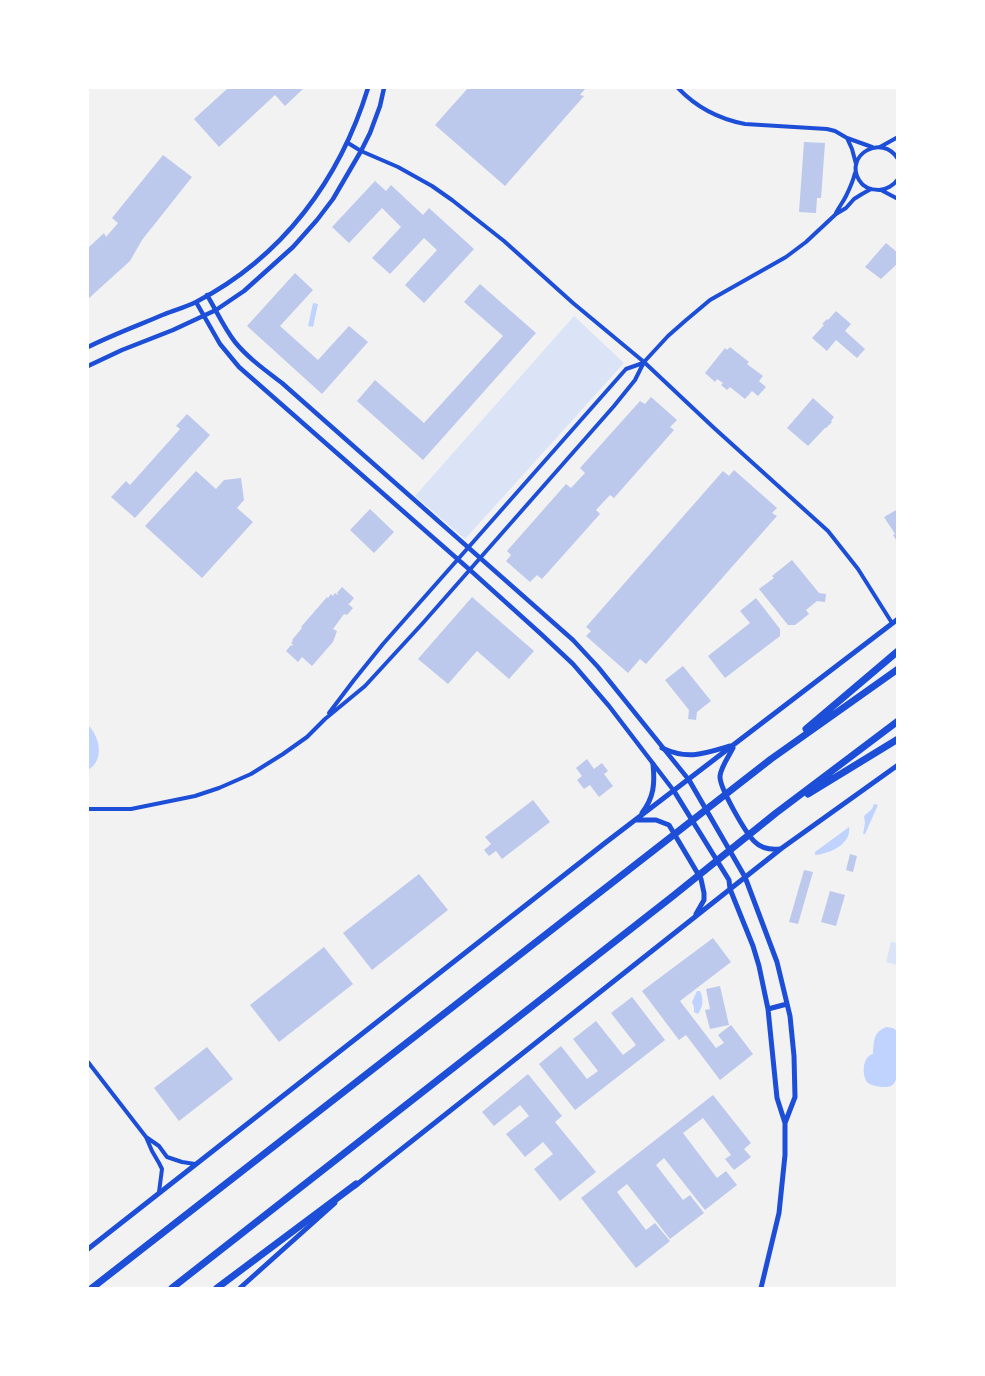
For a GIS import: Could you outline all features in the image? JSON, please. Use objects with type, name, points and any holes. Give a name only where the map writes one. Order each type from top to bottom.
[{"type":"highway","points":[[771,759],[898,652]]},
{"type":"highway","points":[[92,1288],[771,759],[898,669]]},
{"type":"highway","points":[[172,1288],[673,896],[776,813],[898,721]]},
{"type":"highway","points":[[776,813],[898,739]]},
{"type":"highway","points":[[217,1288],[356,1184]]},
{"type":"main road","points":[[88,1249],[636,820],[898,619]]},
{"type":"main road","points":[[662,748],[676,754],[688,756],[735,745]]},
{"type":"main road","points":[[735,745],[720,776],[723,790],[754,841],[765,849],[782,848]]},
{"type":"main road","points":[[636,820],[651,798],[653,764]]},
{"type":"main road","points":[[240,1288],[356,1184],[782,848],[898,765]]},
{"type":"main road","points":[[689,780],[746,876],[777,962],[790,1016],[794,1056],[795,1097],[785,1123]]},
{"type":"main road","points":[[674,791],[728,880],[753,946],[768,1009],[777,1098],[785,1123],[785,1155],[780,1212],[761,1288]]},
{"type":"main road","points":[[636,820],[656,820],[670,825],[701,879],[704,900],[695,916]]},
{"type":"main road","points":[[768,1009],[787,1004]]},
{"type":"street","points":[[88,347],[105,338],[196,302],[233,279],[283,237],[321,191],[348,143],[368,88]]},
{"type":"street","points":[[88,366],[216,310],[244,291],[293,247],[317,220],[333,198],[361,151],[377,115],[384,88]]},
{"type":"street","points":[[678,88],[692,101],[709,112],[735,122],[827,129],[872,148]]},
{"type":"street","points":[[880,147],[898,137]]},
{"type":"street","points":[[836,214],[839,205],[852,184],[856,170],[852,149],[847,138]]},
{"type":"street","points":[[348,143],[361,151],[398,167],[452,200],[504,241],[573,303],[644,362],[828,531],[858,569],[892,623]]},
{"type":"street","points":[[856,164],[859,157],[865,151],[880,147],[886,148],[898,159]]},
{"type":"street","points":[[856,170],[860,182],[870,189],[881,190],[889,188],[898,179]]},
{"type":"street","points":[[88,809],[131,810],[195,796],[251,774],[284,754],[307,737],[325,719],[365,686],[422,624],[614,406],[635,380],[644,362],[668,336],[710,300],[786,257],[806,242],[836,214],[846,208],[854,199],[870,189]]},
{"type":"street","points":[[881,190],[898,198]]},
{"type":"street","points":[[207,295],[228,332],[260,367],[282,383],[545,615],[584,652],[689,780]]},
{"type":"street","points":[[196,302],[220,344],[239,367],[458,559],[578,669],[674,791]]},
{"type":"street","points":[[325,719],[383,644],[626,369],[644,362]]},
{"type":"street","points":[[88,1062],[146,1137],[162,1169],[159,1192]]},
{"type":"street","points":[[146,1137],[159,1146],[167,1157],[195,1164]]},
{"type":"shaded area","points":[[574,316],[624,363],[465,539],[415,496]]},
{"type":"shaded area","points":[[891,942],[897,943],[897,965],[886,962]]},
{"type":"water","points":[[313,303],[318,304],[313,327],[308,326]]},
{"type":"water","points":[[88,725],[98,742],[99,755],[93,766],[88,770]]},
{"type":"water","points":[[874,804],[878,805],[865,834],[863,834],[864,816],[872,809]]},
{"type":"water","points":[[849,827],[849,833],[843,843],[827,853],[815,855],[815,852]]},
{"type":"water","points":[[697,991],[700,991],[702,1000],[702,1006],[698,1014],[694,1012],[692,1002]]},
{"type":"water","points":[[886,1027],[897,1031],[897,1076],[891,1086],[879,1087],[867,1082],[864,1075],[864,1066],[867,1058],[873,1054],[876,1034]]},
{"type":"building","points":[[228,88],[304,88],[285,106],[275,95],[219,147],[194,119]]},
{"type":"building","points":[[468,88],[586,88],[580,95],[584,96],[505,186],[435,125]]},
{"type":"building","points":[[804,142],[825,143],[821,198],[817,198],[816,213],[799,212]]},
{"type":"building","points":[[163,155],[192,177],[142,240],[130,261],[88,299],[88,248],[104,233],[106,237],[118,223],[112,218]]},
{"type":"building","points":[[375,181],[386,191],[391,185],[423,215],[429,208],[474,249],[424,303],[405,285],[437,250],[424,238],[390,274],[372,258],[401,227],[382,208],[349,243],[332,227]]},
{"type":"building","points":[[886,243],[898,253],[898,263],[881,279],[865,267]]},
{"type":"building","points":[[295,273],[313,290],[280,326],[318,360],[349,326],[368,342],[322,394],[247,326]]},
{"type":"building","points":[[480,284],[536,333],[423,460],[357,401],[375,380],[424,423],[503,336],[464,302]]},
{"type":"building","points":[[836,311],[851,324],[845,331],[865,349],[857,358],[836,340],[827,351],[812,338],[824,325],[822,324]]},
{"type":"building","points":[[730,347],[749,362],[747,364],[763,376],[759,381],[766,387],[758,396],[752,391],[745,399],[730,387],[727,390],[721,385],[723,383],[717,379],[715,382],[705,373],[725,348],[727,350]]},
{"type":"building","points":[[651,397],[677,420],[670,427],[674,430],[614,498],[610,495],[596,510],[600,514],[542,579],[537,575],[530,582],[506,561],[511,555],[507,551],[566,484],[571,488],[585,473],[580,468],[640,401],[645,404]]},
{"type":"building","points":[[813,398],[834,417],[832,422],[808,446],[787,428]]},
{"type":"building","points":[[187,414],[210,435],[135,518],[111,497],[126,481],[130,485],[180,429],[176,426]]},
{"type":"building","points":[[734,470],[777,508],[772,513],[777,516],[646,664],[640,659],[628,673],[586,636],[591,631],[586,627],[723,471],[729,476]]},
{"type":"building","points":[[196,471],[216,489],[224,480],[241,478],[244,500],[237,508],[253,522],[202,578],[145,526]]},
{"type":"building","points":[[370,509],[394,532],[374,553],[350,530]]},
{"type":"building","points":[[898,509],[898,543],[893,535],[895,534],[884,517]]},
{"type":"building","points":[[792,560],[819,593],[826,594],[825,602],[817,601],[806,610],[809,614],[795,625],[788,625],[759,589],[774,578],[772,576]]},
{"type":"building","points":[[342,587],[354,598],[349,604],[347,603],[353,608],[347,615],[344,614],[333,629],[337,631],[333,642],[312,666],[302,657],[298,662],[286,651],[293,645],[291,643],[292,640],[327,597],[331,594],[333,596],[335,593],[338,595],[337,593]]},
{"type":"building","points":[[472,597],[534,651],[509,679],[477,651],[448,684],[418,659]]},
{"type":"building","points":[[756,598],[780,629],[780,636],[725,678],[708,656],[750,623],[740,611]]},
{"type":"building","points":[[683,666],[711,701],[697,712],[696,720],[688,719],[689,710],[665,680]]},
{"type":"building","points":[[587,759],[594,769],[602,763],[608,771],[604,774],[613,786],[599,797],[590,785],[584,789],[577,780],[582,776],[576,768]]},
{"type":"building","points":[[533,800],[550,822],[502,859],[496,851],[489,856],[484,850],[491,844],[485,837]]},
{"type":"building","points":[[850,854],[857,856],[853,872],[846,870]]},
{"type":"building","points":[[804,870],[813,872],[798,924],[789,922]]},
{"type":"building","points":[[419,874],[448,910],[372,970],[343,933]]},
{"type":"building","points":[[830,891],[845,895],[836,926],[821,922]]},
{"type":"building","points":[[713,938],[731,962],[680,1001],[716,1048],[724,1043],[718,1035],[731,1025],[753,1054],[720,1080],[686,1035],[679,1040],[642,991]]},
{"type":"building","points":[[324,947],[353,984],[279,1042],[250,1005]]},
{"type":"building","points":[[720,986],[729,1025],[710,1029],[705,1010],[710,1009],[706,989]]},
{"type":"building","points":[[632,997],[665,1040],[575,1110],[539,1064],[561,1046],[587,1079],[598,1071],[573,1039],[596,1021],[623,1055],[636,1045],[611,1013]]},
{"type":"building","points":[[207,1047],[233,1079],[179,1121],[154,1088]]},
{"type":"building","points":[[528,1074],[562,1116],[555,1122],[596,1172],[560,1201],[534,1169],[553,1154],[543,1142],[525,1157],[506,1134],[529,1116],[520,1105],[494,1126],[482,1112]]},
{"type":"building","points":[[713,1095],[751,1143],[744,1149],[751,1157],[734,1170],[725,1159],[731,1155],[703,1118],[683,1133],[717,1178],[726,1171],[737,1185],[705,1210],[664,1158],[656,1165],[683,1200],[690,1195],[704,1213],[670,1239],[627,1184],[617,1192],[646,1230],[655,1223],[670,1241],[636,1268],[581,1198]]}]
